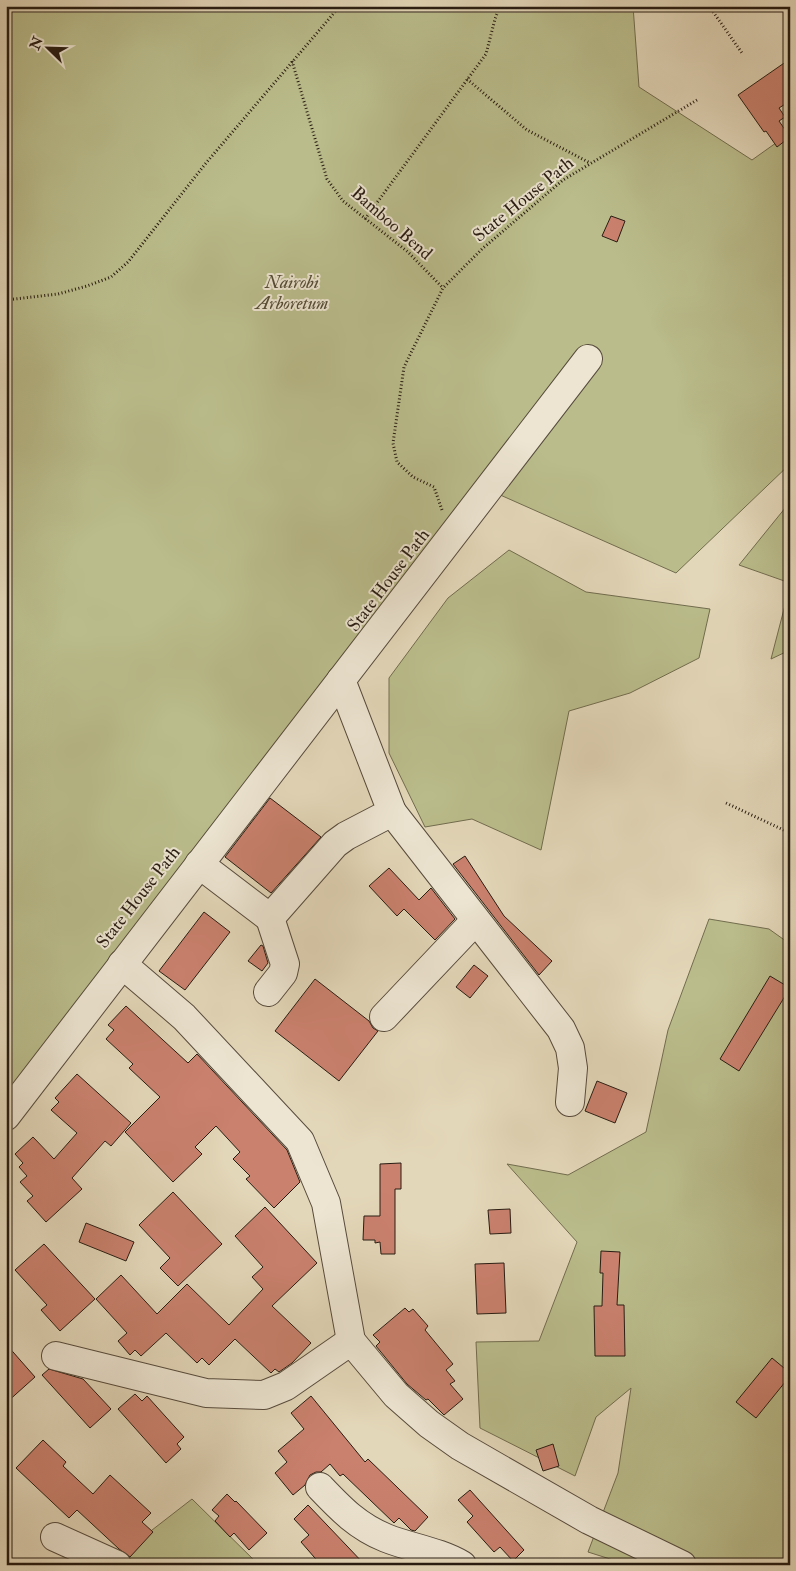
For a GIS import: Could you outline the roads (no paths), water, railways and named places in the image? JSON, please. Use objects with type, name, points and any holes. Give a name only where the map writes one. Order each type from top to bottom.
[{"type":"street","points":[[6,1116],[588,360]]},
{"type":"street","points":[[341,680],[392,812],[561,1030],[570,1048],[573,1068],[570,1102]]},
{"type":"street","points":[[270,918],[335,844],[346,836],[392,812]]},
{"type":"street","points":[[199,864],[270,918],[285,964],[283,973],[268,992]]},
{"type":"street","points":[[384,1017],[476,921]]},
{"type":"street","points":[[122,964],[184,1017],[300,1141],[326,1203],[351,1341],[396,1395],[429,1424],[460,1446],[589,1520],[682,1565]]},
{"type":"street","points":[[56,1356],[206,1393],[264,1395],[286,1386],[351,1341]]},
{"type":"street","points":[[320,1487],[346,1515],[368,1530],[450,1558],[462,1565]]},
{"type":"street","points":[[54,1537],[117,1565]]},
{"type":"park label","name":"Nairobi Arboretum","points":[[292,292]]}]
